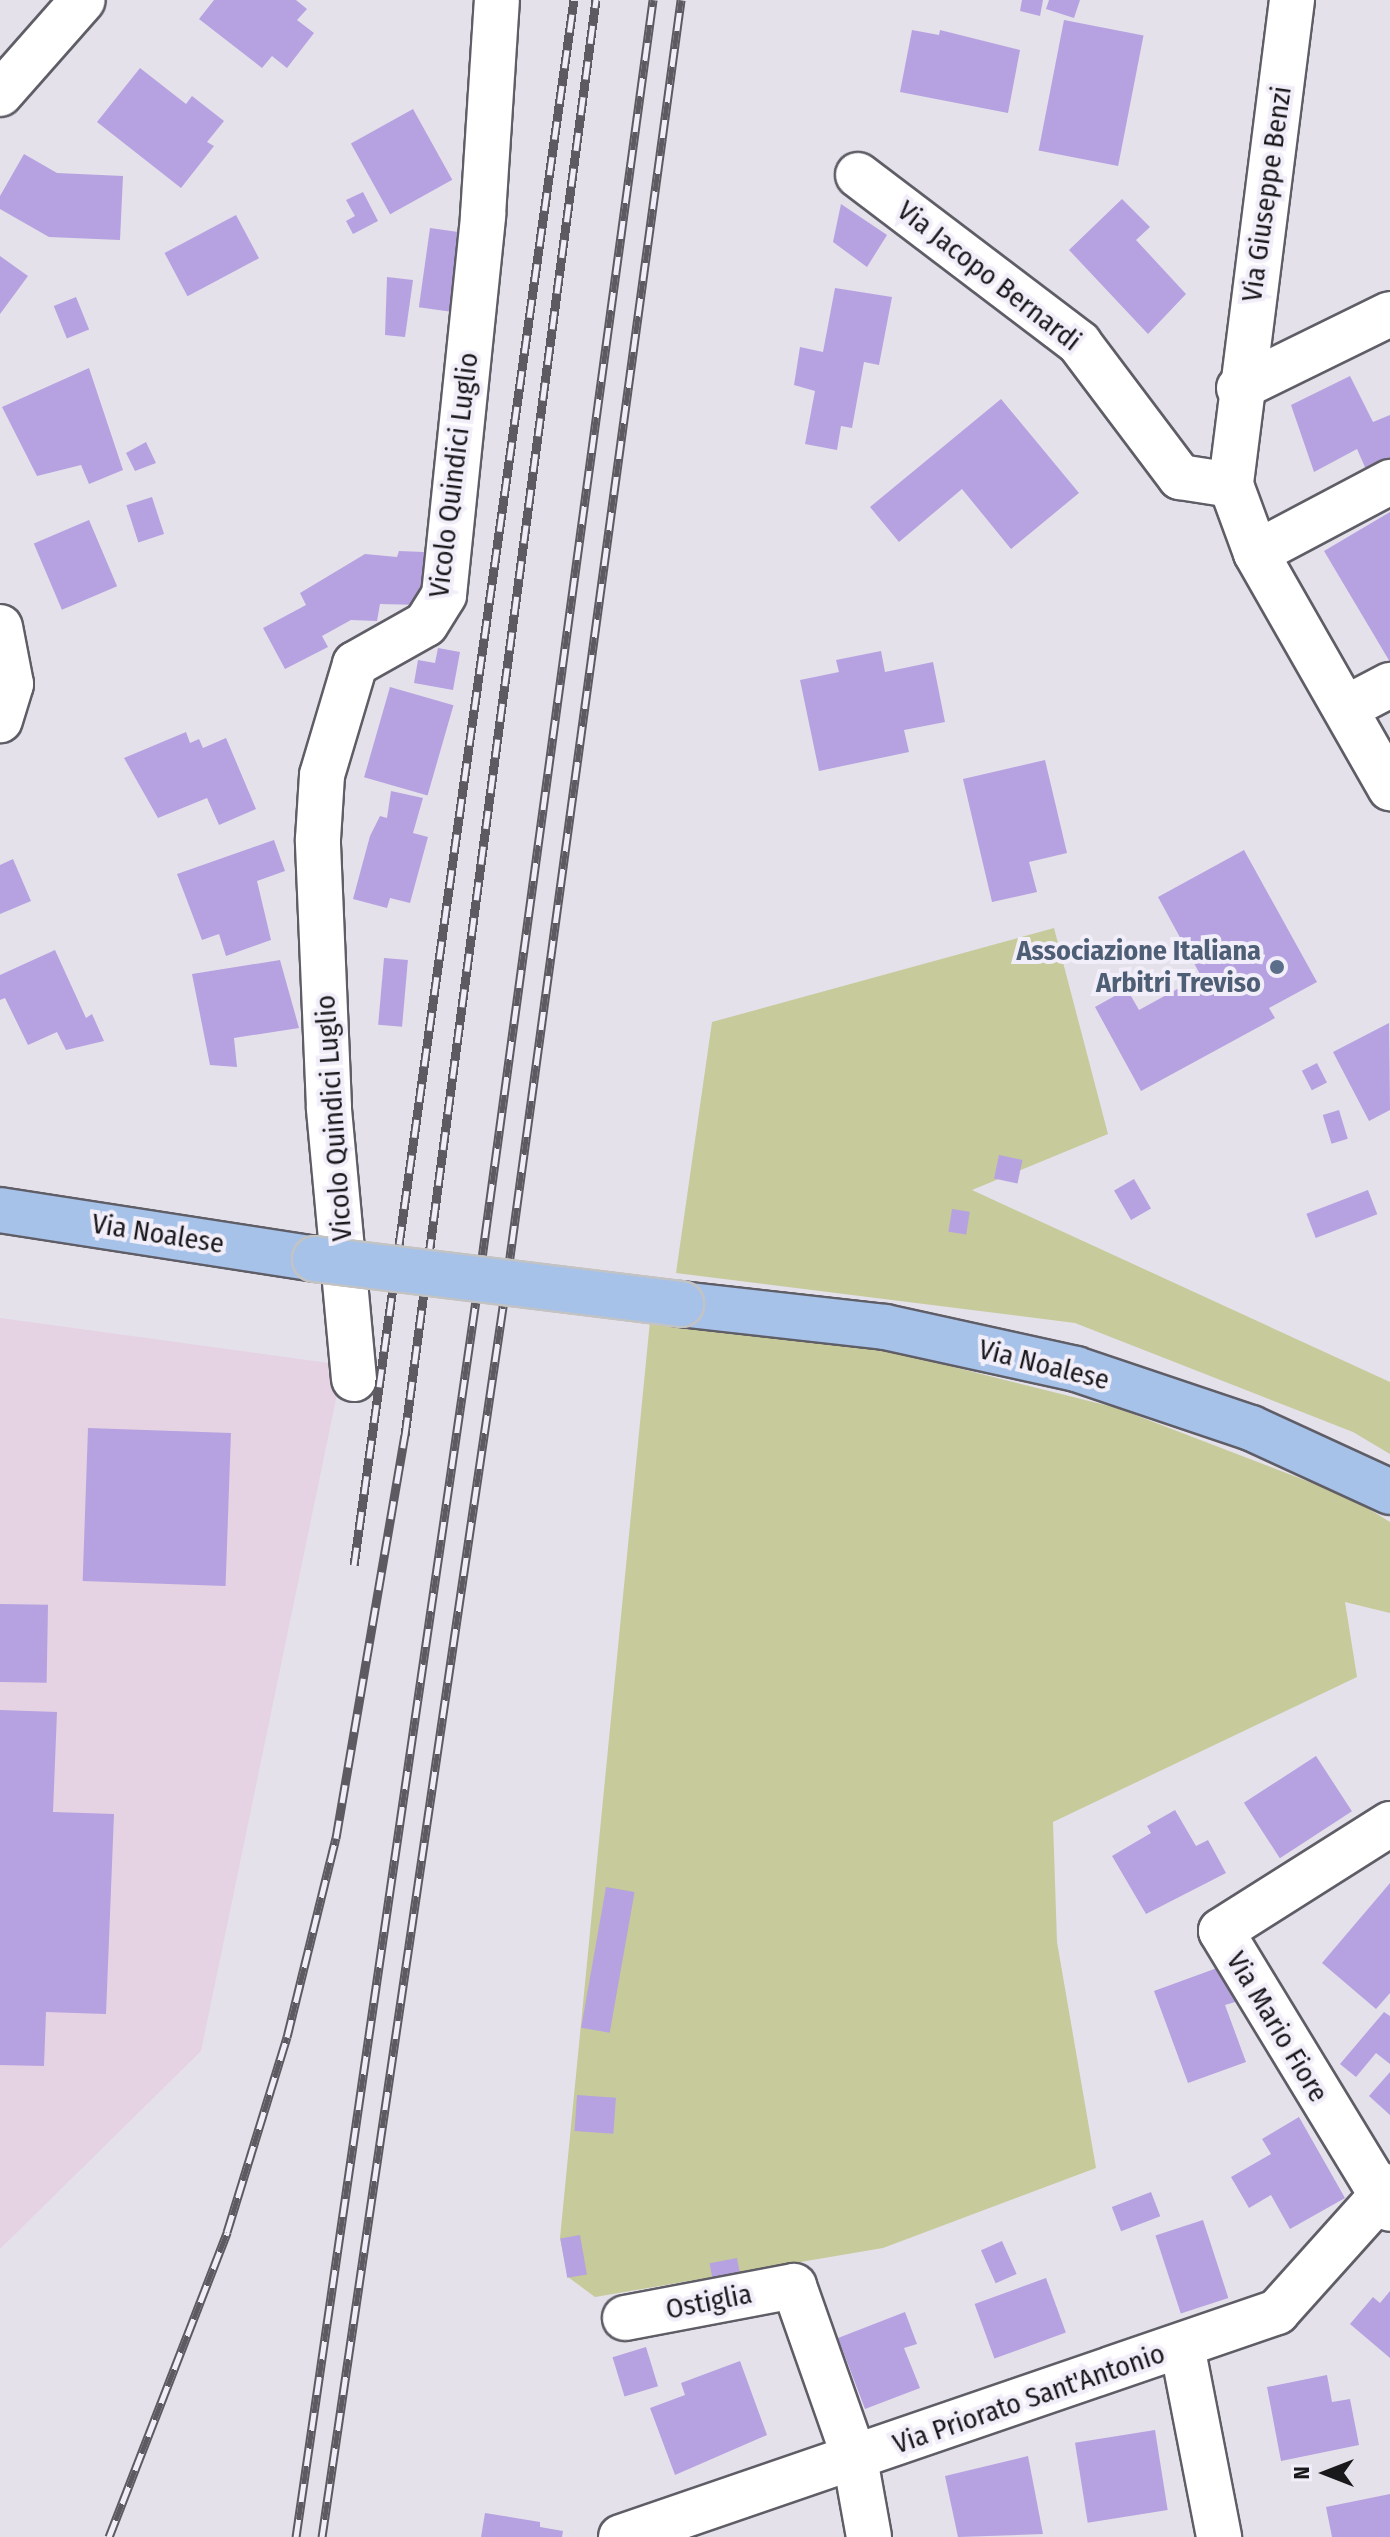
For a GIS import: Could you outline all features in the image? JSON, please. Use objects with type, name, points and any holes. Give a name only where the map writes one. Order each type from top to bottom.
[{"type":"main road","name":"Via Noalese","points":[[0,1210],[315,1259],[885,1327],[1076,1369],[1251,1428],[1390,1492]]},
{"type":"street","points":[[0,94],[83,0]]},
{"type":"street","name":"Vicolo Quindici Luglio","points":[[354,1379],[329,1107],[318,839],[322,775],[355,664],[426,624],[444,595],[483,215],[497,0]]},
{"type":"street","name":"Via Giuseppe Benzi","points":[[1231,485],[1239,388],[1292,0]]},
{"type":"street","name":"Via Jacopo Bernardi","points":[[858,175],[1079,343],[1180,477],[1231,485]]},
{"type":"street","points":[[1239,388],[1390,314]]},
{"type":"street","points":[[1256,553],[1390,482]]},
{"type":"street","points":[[1231,485],[1256,553],[1390,788]]},
{"type":"street","points":[[0,627],[11,684],[0,720]]},
{"type":"street","points":[[1346,708],[1390,685]]},
{"type":"street","name":"Via Mario Fiore","points":[[1386,2198],[1221,1931],[1390,1824]]},
{"type":"street","name":"Via Priorato Sant'Antonio","points":[[621,2537],[1277,2312],[1386,2198]]},
{"type":"street","name":"Ostiglia","points":[[625,2318],[794,2286],[855,2459]]},
{"type":"street","points":[[1182,2346],[1219,2537]]},
{"type":"street","points":[[855,2459],[869,2537]]},
{"type":"shaded area","points":[[0,1318],[343,1365],[201,2051],[0,2249]]},
{"type":"green space","points":[[1054,928],[1108,1134],[972,1190],[1390,1382],[1390,1454],[1353,1432],[1075,1323],[676,1273],[712,1022]]},
{"type":"green space","points":[[650,1321],[890,1351],[1117,1408],[1351,1498],[1390,1522],[1390,1613],[1345,1602],[1357,1677],[1053,1822],[1057,1942],[1096,2168],[883,2248],[595,2297],[568,2277],[560,2238]]},
{"type":"building","points":[[214,0],[296,0],[307,9],[297,20],[314,33],[287,68],[272,56],[262,68],[199,19]]},
{"type":"building","points":[[1022,0],[1043,0],[1040,16],[1020,11]]},
{"type":"building","points":[[1049,0],[1080,0],[1074,18],[1046,9]]},
{"type":"building","points":[[1064,20],[1144,35],[1118,166],[1039,151]]},
{"type":"building","points":[[912,30],[939,35],[940,30],[1020,50],[1008,113],[900,92]]},
{"type":"building","points":[[140,68],[186,104],[192,96],[224,121],[207,142],[214,146],[181,188],[97,122]]},
{"type":"building","points":[[413,109],[452,180],[390,214],[351,143]]},
{"type":"building","points":[[24,154],[57,173],[123,176],[120,240],[49,237],[0,209],[0,196]]},
{"type":"building","points":[[363,192],[378,221],[353,234],[346,221],[355,216],[346,200]]},
{"type":"building","points":[[1122,199],[1150,227],[1136,240],[1186,294],[1148,334],[1069,250]]},
{"type":"building","points":[[841,204],[887,235],[867,267],[833,242]]},
{"type":"building","points":[[236,215],[259,258],[187,296],[164,253]]},
{"type":"building","points":[[430,228],[473,234],[461,313],[419,307]]},
{"type":"building","points":[[0,256],[28,276],[0,314]]},
{"type":"building","points":[[387,277],[413,280],[405,337],[385,335]]},
{"type":"building","points":[[835,288],[892,297],[879,365],[864,362],[852,428],[841,426],[837,450],[805,444],[815,391],[794,385],[800,347],[823,352]]},
{"type":"building","points":[[76,297],[89,329],[67,338],[54,306]]},
{"type":"building","points":[[89,368],[123,470],[89,484],[81,465],[37,476],[2,407]]},
{"type":"building","points":[[1350,376],[1373,422],[1390,415],[1390,464],[1368,474],[1357,449],[1314,472],[1291,405]]},
{"type":"building","points":[[1001,399],[1079,493],[1011,549],[962,489],[899,542],[870,507]]},
{"type":"building","points":[[146,442],[156,463],[135,471],[126,453]]},
{"type":"building","points":[[152,497],[164,534],[138,542],[126,505]]},
{"type":"building","points":[[1390,512],[1390,662],[1324,551]]},
{"type":"building","points":[[89,520],[117,586],[62,610],[34,543]]},
{"type":"building","points":[[399,551],[424,552],[421,605],[380,604],[377,621],[351,620],[322,636],[328,647],[285,669],[263,628],[306,605],[300,593],[365,554],[397,557]]},
{"type":"building","points":[[438,648],[460,652],[453,690],[414,683],[418,660],[435,663]]},
{"type":"building","points":[[881,651],[885,672],[933,662],[945,722],[904,730],[909,752],[819,771],[800,680],[839,672],[836,660]]},
{"type":"building","points":[[390,687],[453,705],[428,796],[364,777]]},
{"type":"building","points":[[186,732],[190,743],[199,739],[203,748],[226,738],[256,809],[219,825],[207,798],[158,818],[124,758]]},
{"type":"building","points":[[1045,760],[1067,853],[1029,862],[1037,892],[992,902],[963,779]]},
{"type":"building","points":[[391,791],[423,798],[413,833],[428,837],[410,903],[390,898],[387,908],[353,899],[370,836],[380,816],[387,818]]},
{"type":"building","points":[[274,840],[285,871],[257,881],[271,940],[226,956],[219,934],[202,940],[177,874]]},
{"type":"building","points":[[1244,850],[1317,982],[1269,1008],[1275,1018],[1141,1091],[1095,1007],[1127,989],[1139,1010],[1201,976],[1158,897]]},
{"type":"building","points":[[13,859],[31,901],[0,914],[0,865]]},
{"type":"building","points":[[55,950],[86,1018],[92,1014],[104,1041],[66,1050],[57,1032],[28,1045],[5,998],[0,1000],[0,975]]},
{"type":"building","points":[[384,958],[408,960],[402,1027],[378,1025]]},
{"type":"building","points":[[280,960],[299,1028],[234,1038],[237,1067],[210,1065],[192,974]]},
{"type":"building","points":[[1389,1023],[1390,1110],[1369,1121],[1333,1052]]},
{"type":"building","points":[[1317,1063],[1327,1083],[1312,1090],[1302,1071]]},
{"type":"building","points":[[1339,1110],[1348,1139],[1332,1144],[1323,1115]]},
{"type":"building","points":[[999,1155],[1022,1160],[1017,1183],[994,1178]]},
{"type":"building","points":[[1134,1179],[1151,1208],[1131,1220],[1114,1190]]},
{"type":"building","points":[[1368,1190],[1377,1214],[1316,1238],[1306,1214]]},
{"type":"building","points":[[952,1209],[970,1212],[966,1235],[948,1232]]},
{"type":"building","points":[[88,1428],[231,1433],[226,1586],[83,1581]]},
{"type":"building","points":[[0,1604],[48,1605],[47,1683],[0,1682]]},
{"type":"building","points":[[0,1710],[57,1712],[53,1812],[114,1814],[106,2014],[46,2012],[44,2066],[0,2065]]},
{"type":"building","points":[[1316,1756],[1352,1811],[1280,1858],[1244,1803]]},
{"type":"building","points":[[1175,1810],[1196,1846],[1208,1840],[1226,1873],[1146,1914],[1112,1856],[1151,1833],[1147,1826]]},
{"type":"building","points":[[1390,1883],[1390,1993],[1376,2009],[1322,1963]]},
{"type":"building","points":[[606,1887],[635,1892],[610,2033],[581,2028]]},
{"type":"building","points":[[1228,1964],[1242,2000],[1225,2005],[1246,2062],[1188,2083],[1154,1991]]},
{"type":"building","points":[[1384,2012],[1390,2016],[1390,2064],[1376,2053],[1356,2077],[1340,2064]]},
{"type":"building","points":[[1390,2072],[1390,2115],[1369,2096]]},
{"type":"building","points":[[577,2095],[616,2098],[613,2134],[574,2131]]},
{"type":"building","points":[[1299,2117],[1345,2198],[1290,2229],[1271,2195],[1249,2208],[1231,2177],[1271,2154],[1262,2139]]},
{"type":"building","points":[[1151,2192],[1160,2216],[1121,2231],[1112,2207]]},
{"type":"building","points":[[1203,2220],[1228,2298],[1181,2313],[1155,2235]]},
{"type":"building","points":[[580,2235],[587,2274],[567,2278],[560,2238]]},
{"type":"building","points":[[1002,2241],[1017,2274],[996,2283],[981,2250]]},
{"type":"building","points":[[737,2258],[740,2274],[713,2279],[710,2263]]},
{"type":"building","points":[[1046,2278],[1066,2333],[994,2358],[975,2304]]},
{"type":"building","points":[[1390,2291],[1390,2358],[1350,2324],[1373,2297],[1380,2303]]},
{"type":"building","points":[[905,2312],[917,2344],[904,2348],[920,2388],[865,2409],[838,2338]]},
{"type":"building","points":[[646,2347],[658,2386],[625,2396],[613,2357]]},
{"type":"building","points":[[740,2361],[767,2435],[675,2475],[650,2408],[685,2395],[681,2383]]},
{"type":"building","points":[[1327,2375],[1332,2402],[1350,2399],[1359,2445],[1281,2461],[1267,2387]]},
{"type":"building","points":[[1155,2430],[1168,2510],[1088,2523],[1075,2443]]},
{"type":"building","points":[[1028,2456],[1043,2534],[958,2537],[945,2476]]},
{"type":"building","points":[[1390,2494],[1390,2537],[1332,2537],[1326,2507]]},
{"type":"building","points":[[485,2513],[540,2522],[540,2527],[563,2531],[562,2537],[481,2537]]},
{"type":"railway","points":[[354,1565],[574,0]]},
{"type":"railway","points":[[109,2537],[227,2232],[287,2037],[336,1838],[405,1435],[596,0]]},
{"type":"railway","points":[[296,2537],[480,1273],[653,0]]},
{"type":"railway","points":[[322,2537],[507,1279],[681,0]]},
{"type":"place","name":"Associazione Italiana Arbitri Treviso","points":[[1277,967]]}]
